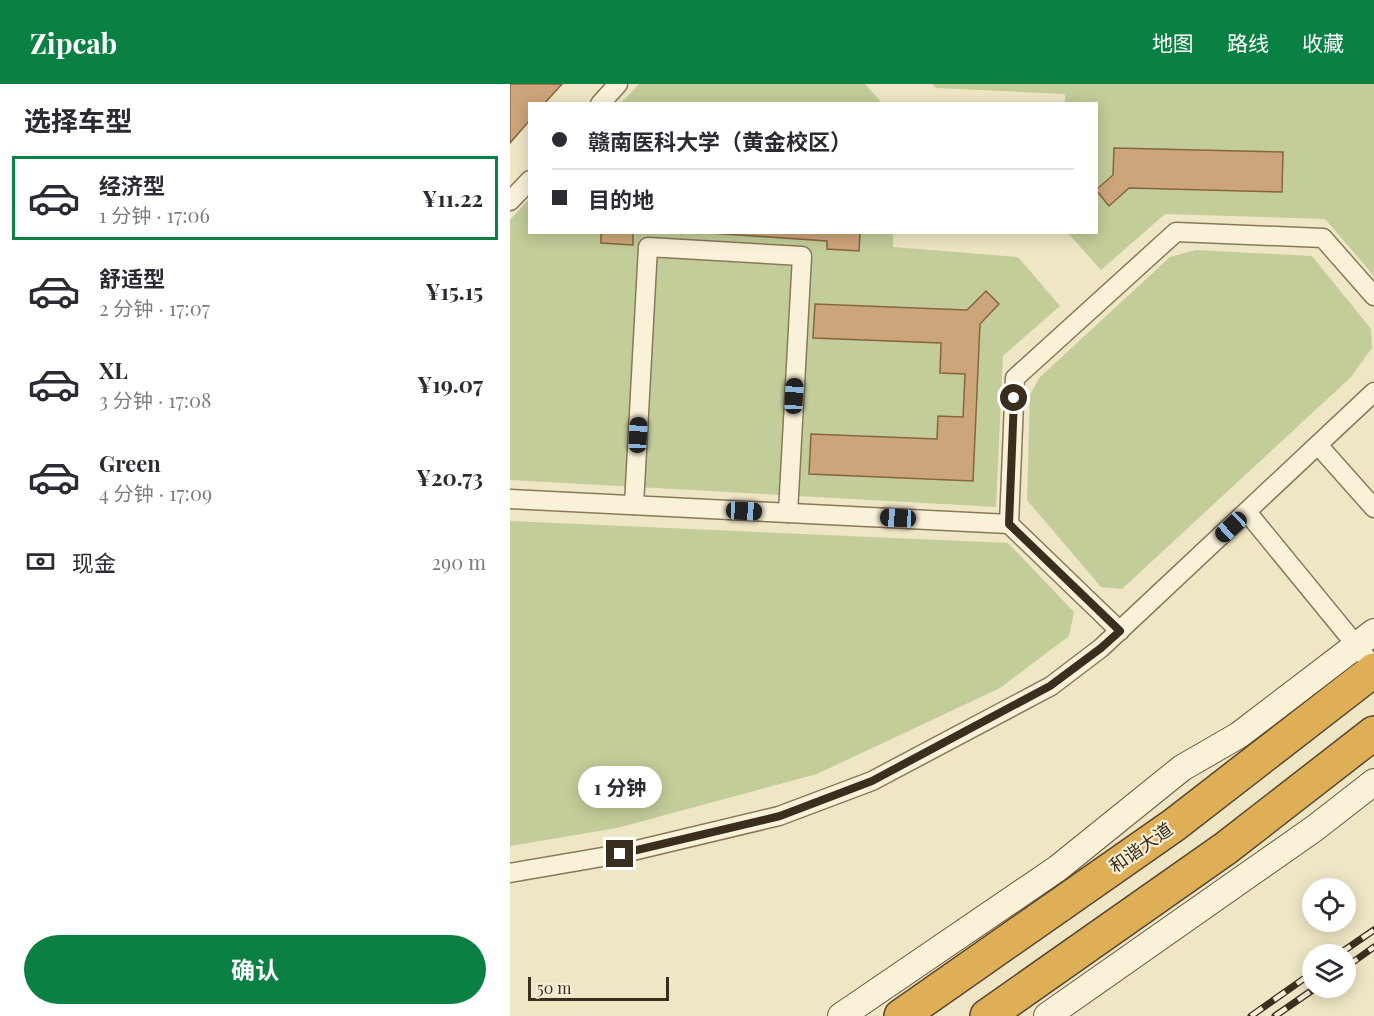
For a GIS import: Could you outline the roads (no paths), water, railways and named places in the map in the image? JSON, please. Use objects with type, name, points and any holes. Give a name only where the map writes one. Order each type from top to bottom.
[{"type":"highway","name":"和谐大道","points":[[901,1016],[1174,825],[1370,654]]},
{"type":"highway","points":[[987,1016],[1226,848],[1374,733]]},
{"type":"street","points":[[602,102],[618,84]]},
{"type":"street","points":[[510,201],[528,182]]},
{"type":"street","points":[[1009,524],[1015,378],[1176,232],[1323,238],[1374,296]]},
{"type":"street","points":[[634,505],[648,247],[802,256],[788,513]]},
{"type":"street","points":[[510,873],[620,854],[780,816],[872,781],[1050,686],[1120,631],[1374,392]]},
{"type":"street","points":[[1318,445],[1374,507]]},
{"type":"street","points":[[510,499],[1009,524],[1120,631]]},
{"type":"street","points":[[841,1016],[1058,868],[1182,768],[1370,654],[1247,512]]},
{"type":"street","points":[[1047,1016],[1315,828],[1374,782]]},
{"type":"railway","points":[[1354,944],[1374,930]]},
{"type":"railway","points":[[1356,960],[1374,947]]},
{"type":"railway","points":[[1251,1016],[1302,980]]},
{"type":"railway","points":[[1275,1016],[1302,997]]}]
